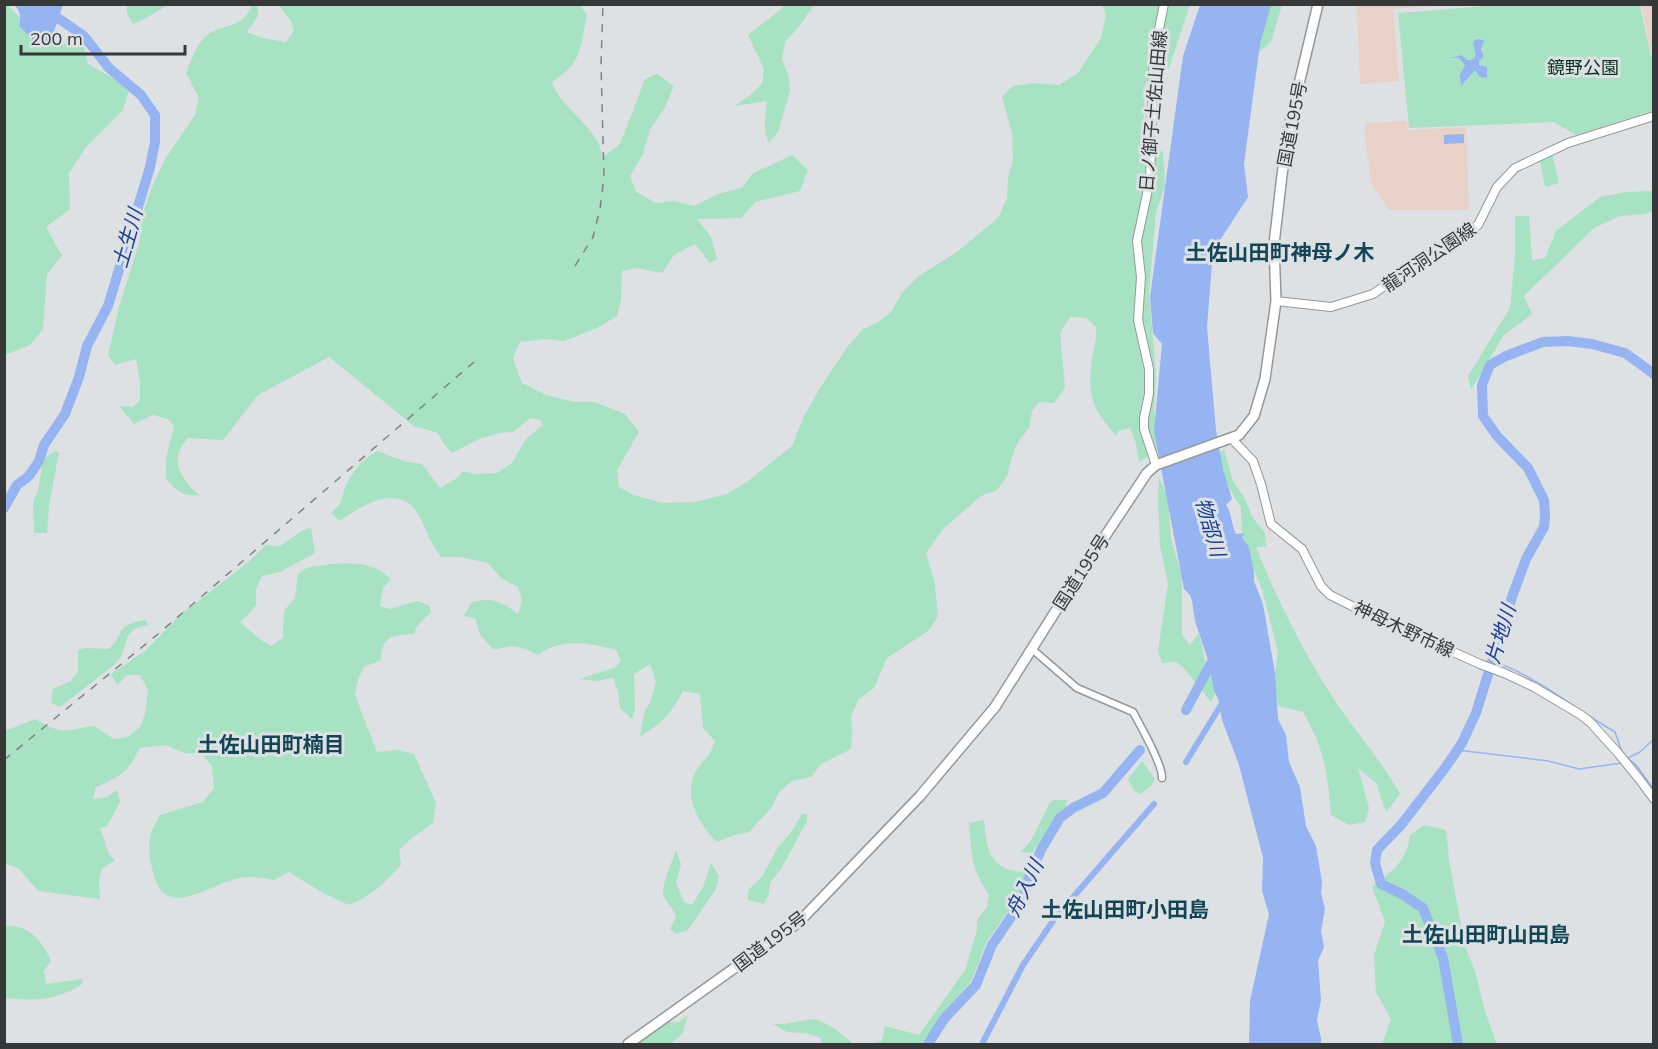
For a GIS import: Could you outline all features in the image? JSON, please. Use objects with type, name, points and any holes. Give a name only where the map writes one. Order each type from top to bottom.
[{"type":"highway","name":"国道195号","points":[[628,1044],[799,922],[920,796],[995,707],[1137,485],[1159,463],[1239,435],[1254,416],[1265,379],[1276,301],[1274,244],[1289,126],[1318,4]]},
{"type":"main road","name":"日ノ御子土佐山田線","points":[[1159,463],[1144,429],[1149,394],[1149,369],[1138,320],[1141,277],[1137,241],[1150,180],[1153,72],[1164,4]]},
{"type":"main road","name":"龍河洞公園線","points":[[1276,301],[1331,307],[1373,294],[1441,246],[1478,225],[1497,187],[1515,168],[1568,143],[1653,116]]},
{"type":"main road","name":"神母木野市線","points":[[1228,439],[1252,461],[1261,484],[1271,524],[1297,543],[1307,557],[1317,579],[1330,594],[1479,664],[1534,687],[1581,715],[1590,722],[1640,780],[1653,799]]},
{"type":"street","points":[[1032,649],[1077,688],[1133,712],[1156,756],[1163,773],[1162,778]]},
{"type":"shaded area","points":[[1357,4],[1448,5],[1393,9],[1399,81],[1360,84]]},
{"type":"shaded area","points":[[1642,5],[1653,5],[1653,57],[1652,57]]},
{"type":"shaded area","points":[[1407,121],[1408,130],[1466,127],[1469,210],[1389,210],[1371,183],[1365,123]]},
{"type":"green space","points":[[7,4],[37,36],[56,47],[70,42],[83,43],[88,64],[130,88],[123,110],[86,147],[69,173],[70,209],[46,227],[62,256],[47,274],[43,329],[30,345],[5,355],[4,5]]},
{"type":"green space","points":[[127,4],[168,5],[133,24],[127,13]]},
{"type":"green space","points":[[784,4],[814,5],[785,42],[782,59],[789,78],[790,91],[778,132],[769,143],[765,128],[767,101],[734,106],[762,84],[764,69],[748,35],[780,10]]},
{"type":"green space","name":"鏡野公園","points":[[1512,4],[1640,5],[1653,58],[1652,111],[1576,135],[1554,122],[1409,128],[1398,13]]},
{"type":"green space","points":[[252,5],[258,5],[258,16],[247,32],[262,38],[286,42],[294,30],[290,19],[278,5],[580,5],[587,15],[581,46],[570,67],[552,82],[560,97],[591,132],[603,157],[620,144],[645,79],[657,74],[674,86],[665,107],[650,130],[642,156],[630,176],[636,192],[656,203],[674,201],[694,206],[718,194],[742,188],[752,174],[792,155],[808,170],[800,191],[755,202],[741,218],[697,219],[711,237],[717,259],[710,263],[695,244],[674,255],[662,273],[636,268],[622,271],[621,300],[617,316],[597,328],[564,341],[546,339],[520,342],[513,358],[522,383],[546,395],[575,402],[594,402],[625,414],[639,432],[617,470],[619,487],[634,495],[662,503],[696,502],[727,494],[747,482],[792,446],[804,416],[820,388],[848,346],[863,329],[877,323],[891,312],[902,293],[920,275],[957,252],[998,218],[1007,198],[1008,177],[1013,160],[1012,133],[1002,97],[1013,86],[1035,83],[1059,85],[1078,73],[1101,38],[1106,15],[1102,5],[1190,5],[1169,68],[1154,69],[1145,84],[1143,134],[1150,146],[1163,152],[1165,186],[1156,212],[1149,294],[1156,376],[1154,409],[1161,449],[1139,462],[1130,428],[1118,431],[1116,436],[1101,417],[1093,401],[1090,383],[1096,327],[1086,318],[1070,317],[1060,333],[1065,388],[1054,403],[1039,402],[1032,411],[1029,428],[1018,442],[1007,476],[997,490],[981,496],[943,529],[926,553],[935,584],[938,617],[928,631],[887,658],[874,688],[858,700],[851,716],[851,749],[821,764],[811,777],[792,781],[779,792],[772,807],[749,832],[717,842],[698,817],[692,798],[693,778],[710,753],[715,741],[703,728],[700,694],[683,691],[665,717],[654,728],[640,736],[644,713],[651,701],[656,681],[650,664],[634,674],[635,710],[632,719],[620,708],[613,678],[595,681],[579,679],[614,668],[621,661],[616,650],[576,643],[557,646],[538,655],[516,647],[494,650],[480,635],[475,618],[464,616],[472,602],[486,600],[502,603],[518,614],[522,600],[518,587],[501,578],[488,563],[460,557],[441,557],[416,511],[408,503],[389,498],[378,500],[367,504],[340,521],[331,513],[339,504],[354,471],[377,451],[407,462],[422,464],[440,488],[457,478],[463,471],[475,474],[497,473],[512,463],[526,439],[543,425],[541,420],[531,418],[513,432],[499,433],[479,439],[452,453],[438,433],[414,426],[329,357],[258,395],[223,440],[188,438],[179,454],[179,468],[186,482],[199,495],[188,495],[180,492],[166,479],[166,458],[174,426],[168,419],[153,415],[134,424],[119,406],[133,407],[140,400],[136,359],[115,365],[108,355],[119,307],[139,243],[143,213],[152,187],[165,159],[195,115],[199,98],[186,73],[201,41],[218,29],[237,23],[248,13]]},
{"type":"green space","points":[[1270,5],[1282,5],[1271,42],[1258,53],[1258,38]]},
{"type":"green space","points":[[1552,152],[1559,183],[1545,187],[1539,157]]},
{"type":"green space","points":[[1653,191],[1653,211],[1620,216],[1594,228],[1524,296],[1532,314],[1503,336],[1471,390],[1468,376],[1510,308],[1515,255],[1515,216],[1529,216],[1532,260],[1545,258],[1556,231],[1600,197],[1626,192]]},
{"type":"green space","points":[[1224,449],[1233,481],[1244,497],[1253,518],[1265,533],[1266,547],[1256,547],[1293,629],[1339,707],[1379,760],[1400,794],[1386,812],[1376,783],[1358,768],[1369,808],[1365,822],[1349,825],[1331,815],[1324,762],[1316,737],[1303,712],[1278,706],[1274,682],[1278,652],[1262,589],[1242,536],[1241,508],[1224,479],[1218,454]]},
{"type":"green space","points":[[55,451],[59,452],[49,505],[47,533],[34,533],[33,502],[38,491],[42,466],[46,457]]},
{"type":"green space","points":[[1159,477],[1168,499],[1171,540],[1182,576],[1182,635],[1190,645],[1199,633],[1205,661],[1217,691],[1211,702],[1183,667],[1176,662],[1162,663],[1158,651],[1168,584],[1160,545]]},
{"type":"green space","points":[[311,527],[315,553],[280,572],[262,576],[256,589],[256,605],[240,622],[271,646],[283,638],[284,611],[295,597],[298,574],[310,567],[333,564],[351,563],[368,566],[391,579],[383,588],[380,606],[390,609],[417,601],[430,606],[431,612],[417,626],[414,634],[390,638],[383,646],[381,660],[364,667],[358,679],[355,695],[377,752],[398,750],[414,754],[436,803],[433,823],[399,850],[401,865],[389,878],[371,893],[349,905],[323,893],[289,872],[273,880],[253,877],[237,878],[196,894],[174,897],[164,894],[157,884],[149,853],[151,834],[160,815],[203,802],[214,788],[212,766],[202,754],[184,753],[166,745],[139,748],[132,763],[123,773],[96,787],[93,799],[107,797],[117,790],[120,802],[107,826],[100,828],[109,854],[115,860],[102,869],[99,880],[100,899],[38,891],[19,869],[5,863],[5,731],[35,719],[59,730],[94,726],[114,739],[128,737],[140,727],[145,714],[148,690],[140,675],[127,675],[117,685],[111,674],[146,650],[179,616],[246,564],[266,545],[280,546]]},
{"type":"green space","points":[[145,620],[149,625],[139,627],[129,635],[123,652],[115,664],[60,707],[51,703],[53,689],[71,681],[78,672],[78,650],[109,649],[124,627]]},
{"type":"green space","points":[[1142,761],[1155,779],[1150,787],[1140,794],[1134,791],[1128,779]]},
{"type":"green space","points":[[1053,800],[1067,800],[1066,809],[1050,826],[1032,853],[1020,852],[1031,841]]},
{"type":"green space","points":[[802,814],[807,814],[807,821],[781,869],[770,883],[769,894],[764,904],[748,900],[748,890],[762,877],[778,847],[792,831]]},
{"type":"green space","points":[[984,820],[986,841],[993,857],[1005,868],[1026,872],[1022,886],[1009,910],[987,941],[972,979],[921,1044],[869,1044],[882,1041],[885,1026],[919,1035],[965,970],[977,930],[977,920],[987,907],[989,895],[978,876],[973,861],[969,823]]},
{"type":"green space","points":[[1424,825],[1446,830],[1449,860],[1465,947],[1475,971],[1485,1011],[1497,1044],[1382,1044],[1391,1019],[1376,992],[1374,955],[1385,922],[1372,887],[1397,865],[1406,853],[1410,835]]},
{"type":"green space","points":[[676,850],[681,864],[676,883],[684,902],[692,905],[703,887],[711,863],[719,876],[716,889],[688,930],[676,934],[670,929],[676,917],[663,892]]},
{"type":"green space","points":[[5,926],[27,930],[44,947],[51,961],[44,971],[46,984],[83,979],[81,985],[44,999],[5,998]]},
{"type":"green space","points":[[688,1015],[682,1034],[670,1044],[636,1044],[668,1022],[679,1022]]},
{"type":"green space","points":[[814,1019],[832,1027],[854,1044],[821,1044],[821,1038],[806,1033],[787,1032],[773,1024]]},
{"type":"water","points":[[14,5],[63,5],[49,46],[38,45],[19,26],[20,14]]},
{"type":"water","name":"物部川","points":[[1200,5],[1271,5],[1260,44],[1244,164],[1248,197],[1213,251],[1207,327],[1216,430],[1223,469],[1232,499],[1226,505],[1236,534],[1244,533],[1242,538],[1249,547],[1254,581],[1263,604],[1275,673],[1278,719],[1286,735],[1289,762],[1300,787],[1306,826],[1316,846],[1322,882],[1321,893],[1325,909],[1321,931],[1324,947],[1318,961],[1321,1000],[1317,1020],[1321,1044],[1249,1044],[1250,1001],[1269,914],[1262,891],[1263,858],[1239,765],[1222,720],[1208,660],[1195,621],[1192,601],[1184,589],[1154,431],[1162,344],[1153,333],[1150,297],[1183,56]]},
{"type":"water","points":[[1476,39],[1484,40],[1481,50],[1484,56],[1479,61],[1479,65],[1487,67],[1487,78],[1480,77],[1475,70],[1461,86],[1460,75],[1465,65],[1459,58],[1451,58],[1462,55],[1467,60],[1472,60],[1476,56],[1473,43]]},
{"type":"water","points":[[1464,134],[1464,143],[1444,144],[1444,135]]},
{"type":"waterway","name":"土生川","points":[[4,508],[17,485],[29,476],[39,461],[44,445],[65,414],[79,377],[87,346],[108,306],[150,167],[155,142],[155,115],[141,95],[109,68],[84,36],[52,14],[27,4]]},
{"type":"waterway","name":"片地川","points":[[1458,1044],[1443,958],[1423,908],[1381,884],[1375,863],[1377,850],[1401,825],[1462,743],[1476,713],[1526,559],[1544,527],[1544,500],[1528,468],[1497,436],[1483,416],[1482,385],[1490,365],[1506,356],[1543,342],[1568,341],[1592,344],[1625,353],[1654,374]]},
{"type":"waterway","name":"舟入川","points":[[1186,710],[1216,654]]},
{"type":"waterway","points":[[1492,662],[1525,675],[1580,710]]},
{"type":"waterway","points":[[1186,762],[1224,700]]},
{"type":"waterway","points":[[1584,713],[1615,732],[1622,752]]},
{"type":"waterway","points":[[1628,758],[1640,752],[1654,739]]},
{"type":"waterway","name":"舟入川","points":[[928,1044],[944,1019],[976,985],[992,945],[1022,901],[1030,874],[1060,818],[1073,808],[1103,793],[1140,750]]},
{"type":"waterway","points":[[1457,750],[1548,761],[1579,769],[1622,763]]},
{"type":"waterway","points":[[1625,756],[1636,765],[1654,790]]},
{"type":"waterway","points":[[982,1044],[1023,965],[1055,918],[1154,804]]},
{"type":"railway","points":[[575,266],[593,237],[600,209],[604,177],[601,65],[603,4]]},
{"type":"railway","points":[[4,760],[158,634],[474,362]]},
{"type":"district","name":"土佐山田町神母ノ木","points":[[1280,252]]},
{"type":"district","name":"土佐山田町楠目","points":[[271,744]]},
{"type":"district","name":"土佐山田町小田島","points":[[1125,909]]},
{"type":"district","name":"土佐山田町山田島","points":[[1486,934]]}]
